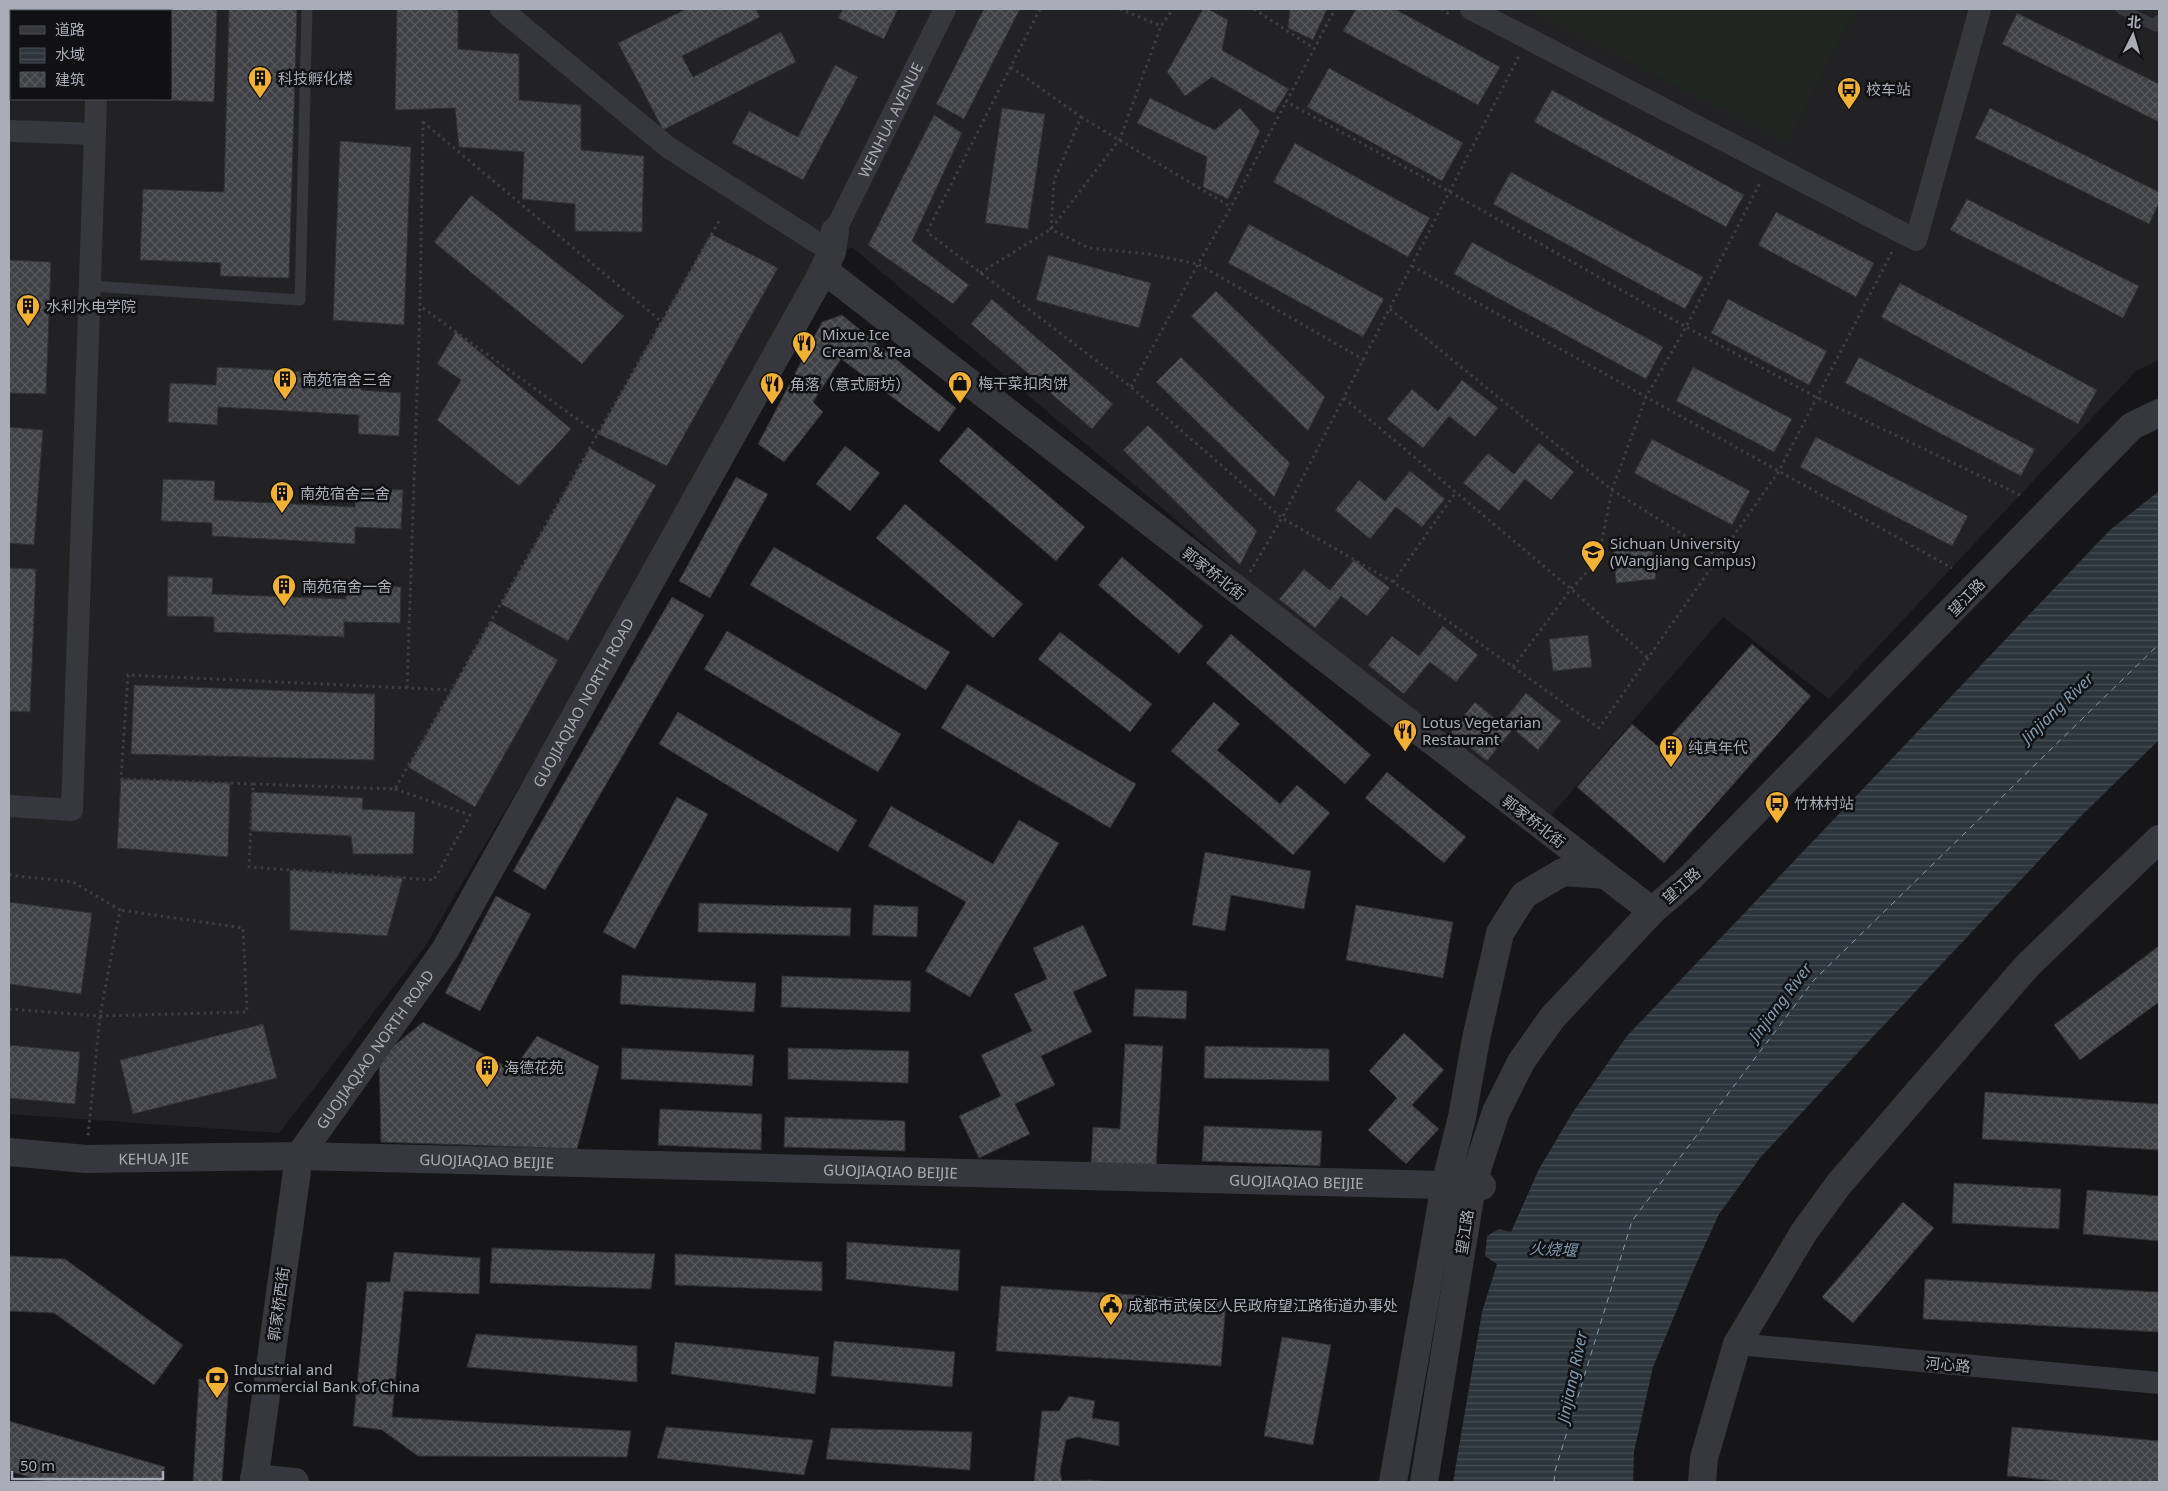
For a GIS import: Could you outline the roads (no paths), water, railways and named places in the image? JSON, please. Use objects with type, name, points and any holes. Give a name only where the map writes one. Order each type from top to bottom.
[{"type":"street","points":[[501,9],[670,148],[830,251]]},
{"type":"street","name":"WENHUA AVENUE","points":[[830,251],[945,9]]},
{"type":"street","points":[[1471,9],[1764,173],[1916,240],[1980,9]]},
{"type":"street","points":[[9,806],[72,810],[96,100]]},
{"type":"street","points":[[9,131],[95,134]]},
{"type":"street","name":"郭家桥北街","points":[[830,251],[1652,911]]},
{"type":"street","name":"GUOJIAQIAO NORTH ROAD","points":[[299,1156],[445,950],[830,251]]},
{"type":"street","name":"望江路","points":[[1393,1482],[1466,1185],[1496,1112],[1521,1062],[1552,1018],[1652,911],[1690,878],[2132,426],[2159,413]]},
{"type":"street","points":[[1702,1482],[1704,1458],[1737,1344],[1804,1232],[1839,1184],[2027,966],[2159,839]]},
{"type":"street","name":"望江路","points":[[1424,1482],[1466,1185],[1462,1117],[1476,1039],[1500,934],[1524,895],[1563,872],[1605,875]]},
{"type":"street","name":"KEHUA JIE","points":[[9,1152],[86,1159],[299,1156]]},
{"type":"street","name":"GUOJIAQIAO BEIJIE","points":[[299,1156],[1466,1185]]},
{"type":"street","name":"郭家桥西街","points":[[254,1480],[299,1156]]},
{"type":"street","name":"河心路","points":[[1737,1344],[2159,1383]]},
{"type":"street","points":[[254,1480],[295,1482]]},
{"type":"lane","points":[[90,286],[300,300],[307,9]]},
{"type":"lane","points":[[2122,9],[2156,26],[2159,20]]},
{"type":"water","points":[[2159,491],[2159,740],[2082,815],[1820,1093],[1760,1158],[1719,1214],[1653,1367],[1634,1452],[1633,1482],[1453,1482],[1482,1312],[1497,1264],[1485,1256],[1487,1236],[1499,1229],[1511,1232],[1539,1169],[1573,1112],[1627,1036],[2110,530]]},
{"type":"place","name":"科技孵化楼","points":[[260,99]]},
{"type":"place","name":"校车站","points":[[1849,110]]},
{"type":"place","name":"水利水电学院","points":[[28,327]]},
{"type":"place","name":"Mixue Ice Cream & Tea","points":[[804,364]]},
{"type":"place","name":"南苑宿舍三舍","points":[[285,400]]},
{"type":"place","name":"梅干菜扣肉饼","points":[[960,404]]},
{"type":"place","name":"角落（意式厨坊）","points":[[772,405]]},
{"type":"place","name":"南苑宿舍二舍","points":[[282,514]]},
{"type":"place","name":"Sichuan University (Wangjiang Campus)","points":[[1593,573]]},
{"type":"place","name":"南苑宿舍一舍","points":[[284,607]]},
{"type":"place","name":"Lotus Vegetarian Restaurant","points":[[1405,752]]},
{"type":"place","name":"纯真年代","points":[[1671,768]]},
{"type":"place","name":"竹林村站","points":[[1777,824]]},
{"type":"place","name":"海德花苑","points":[[487,1088]]},
{"type":"place","name":"成都市武侯区人民政府望江路街道办事处","points":[[1111,1326]]},
{"type":"place","name":"Industrial and Commercial Bank of China","points":[[217,1399]]},
{"type":"water label","name":"Jinjiang River","points":[[2057,708]]},
{"type":"water label","name":"Jinjiang River","points":[[1780,1002]]},
{"type":"water label","name":"火烧堰","points":[[1553,1249]]},
{"type":"water label","name":"Jinjiang River","points":[[1572,1377]]}]
